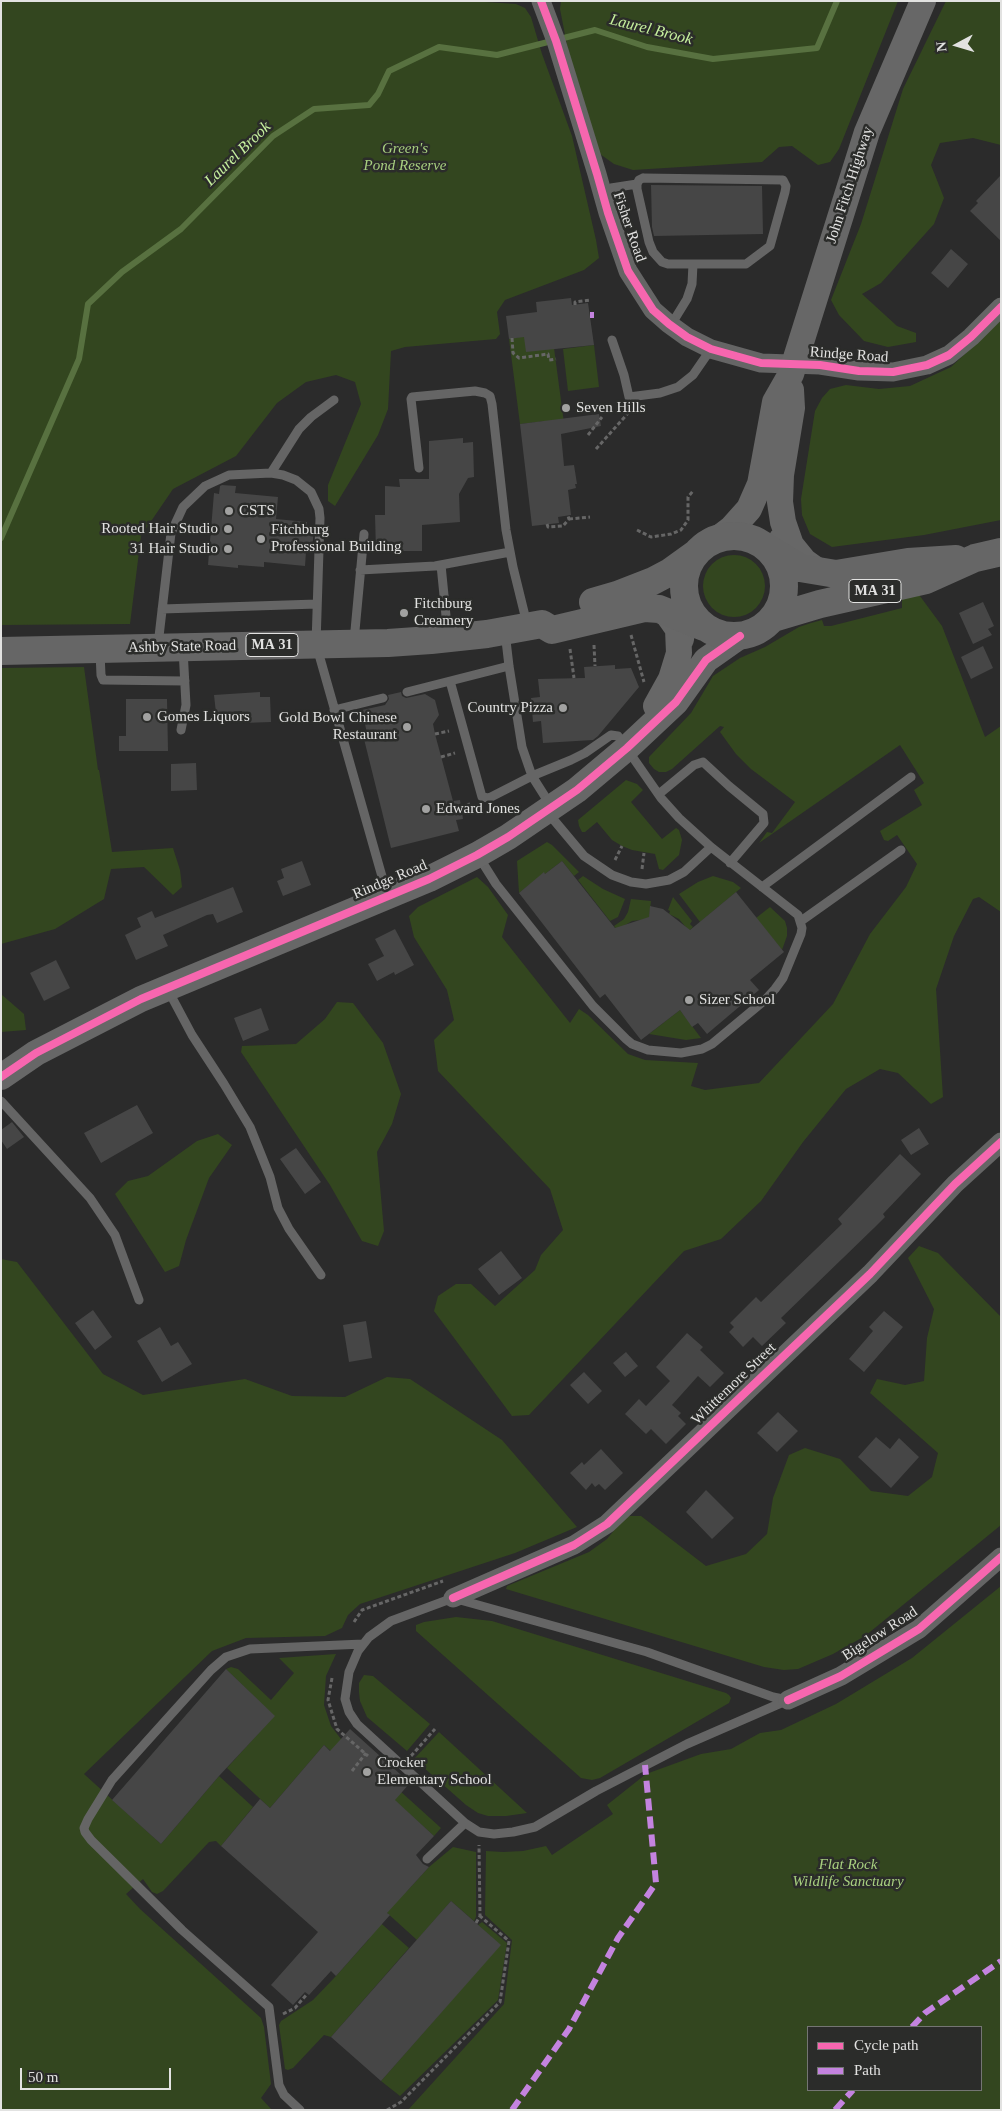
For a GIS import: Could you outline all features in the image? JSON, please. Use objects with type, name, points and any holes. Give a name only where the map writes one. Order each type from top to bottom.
[{"type":"main road","points":[[682,622],[685,572],[701,547],[719,538],[738,536],[757,541],[777,562],[823,573],[847,573],[908,562],[988,555]]},
{"type":"main road","points":[[525,627],[547,613],[617,596],[641,587],[670,572],[695,554]]},
{"type":"main road","name":"MA 31","points":[[682,622],[721,635],[740,636],[758,630],[773,618],[820,604],[926,580],[988,555]]},
{"type":"main road","points":[[773,618],[782,601],[777,562]]},
{"type":"main road","name":"Ashby State Road","points":[[1,651],[353,644],[448,638],[525,627],[552,630],[645,608],[682,622]]},
{"type":"street","name":"Fisher Road","points":[[541,1],[554,34],[618,246],[628,271],[653,310],[687,337],[711,349],[792,370]]},
{"type":"street","name":"John Fitch Highway","points":[[719,538],[742,518],[756,496],[760,484],[775,402],[792,370],[867,132],[923,1]]},
{"type":"street","name":"Rindge Road","points":[[792,370],[820,365],[878,372],[908,370],[926,365],[948,355],[971,338],[1001,306]]},
{"type":"street","name":"John Fitch Highway","points":[[777,562],[781,475],[792,408],[792,370]]},
{"type":"street","name":"John Fitch Highway","points":[[780,502],[783,522],[791,545],[804,560],[823,573]]},
{"type":"street","name":"Rindge Road","points":[[633,741],[668,685],[682,622]]},
{"type":"street","name":"Rindge Road","points":[[1,1077],[36,1053],[141,999],[388,897],[477,855],[550,810],[577,790],[667,713],[706,660],[740,636]]},
{"type":"street","name":"Whittemore Street","points":[[453,1598],[574,1546],[607,1524],[870,1274],[955,1184],[1001,1142]]},
{"type":"street","name":"Bigelow Road","points":[[788,1700],[841,1676],[919,1629],[1001,1557]]},
{"type":"lane","points":[[602,192],[611,188],[637,184],[643,178],[780,178],[785,181],[785,192],[772,241],[766,250],[746,264],[668,264],[658,258],[653,252],[637,184]]},
{"type":"lane","points":[[671,326],[687,299],[692,284],[693,264]]},
{"type":"lane","points":[[612,340],[629,397],[660,393],[678,387],[693,375],[711,349]]},
{"type":"lane","points":[[419,468],[412,397],[475,391],[490,396],[510,552],[525,627],[508,666],[522,747],[532,776],[550,810],[584,856],[612,875],[630,882],[646,884],[669,880],[684,872],[711,847]]},
{"type":"lane","points":[[271,473],[299,429],[311,417],[334,400]]},
{"type":"lane","points":[[180,730],[185,714],[185,681],[171,647],[162,609],[171,533],[183,507],[205,486],[229,475],[271,473],[284,475],[296,480],[311,492],[319,509],[316,644],[388,897]]},
{"type":"lane","points":[[353,644],[364,534]]},
{"type":"lane","points":[[360,570],[441,565],[510,552]]},
{"type":"lane","points":[[441,565],[448,638]]},
{"type":"lane","points":[[162,609],[317,604]]},
{"type":"lane","points":[[100,649],[101,675],[103,680],[185,681]]},
{"type":"lane","points":[[407,692],[508,666]]},
{"type":"lane","points":[[450,681],[482,797],[489,798],[532,776],[586,753],[611,735],[633,741],[659,794],[679,818],[730,863],[792,910],[801,921],[801,934],[783,978],[765,1000],[712,1044],[702,1049],[681,1053],[648,1050],[632,1044],[593,1006],[496,884],[477,855]]},
{"type":"lane","points":[[334,710],[384,698]]},
{"type":"lane","points":[[659,794],[694,764],[703,762],[763,814],[764,822],[730,863]]},
{"type":"lane","points":[[762,887],[911,777]]},
{"type":"lane","points":[[801,921],[901,850]]},
{"type":"lane","points":[[167,988],[192,1035],[250,1127],[270,1177],[278,1208],[289,1229],[321,1275]]},
{"type":"lane","points":[[1,1101],[90,1198],[115,1234],[140,1300]]},
{"type":"lane","points":[[453,1598],[647,1652],[774,1697],[788,1700],[679,1748],[596,1791],[535,1827],[508,1833],[479,1832],[464,1823],[353,1718],[345,1699],[349,1672],[363,1644],[375,1631],[391,1621],[453,1598]]},
{"type":"lane","points":[[300,2110],[284,2095],[279,2085],[272,2020],[270,2011],[265,2003],[182,1930],[91,1840],[85,1832],[85,1823],[112,1780],[211,1670],[226,1657],[250,1649],[363,1644]]},
{"type":"lane","points":[[426,1859],[464,1823]]},
{"type":"path","points":[[575,305],[575,302],[591,300]]},
{"type":"path","points":[[512,338],[513,352],[519,358],[548,354],[549,360],[556,359]]},
{"type":"path","points":[[596,449],[630,410]]},
{"type":"path","points":[[588,435],[602,417]]},
{"type":"path","points":[[637,530],[651,537],[671,534],[681,530],[688,520],[688,497],[693,491]]},
{"type":"path","points":[[548,524],[548,527],[563,526],[568,518],[590,517]]},
{"type":"path","points":[[629,626],[644,682]]},
{"type":"path","points":[[569,642],[574,678]]},
{"type":"path","points":[[594,643],[595,666]]},
{"type":"path","points":[[615,860],[622,846]]},
{"type":"path","points":[[354,1622],[362,1610],[450,1578]]},
{"type":"path","points":[[410,1757],[435,1729]]},
{"type":"path","points":[[352,1770],[376,1741]]},
{"type":"path","points":[[476,1923],[480,1916],[479,1832]]},
{"type":"path","points":[[387,2110],[401,2102],[500,2002],[509,1941],[480,1916]]},
{"type":"path","points":[[272,2020],[295,2008],[307,1994]]},
{"type":"green space","name":"Green's Pond Reserve","points":[[1,1],[470,1],[516,4],[525,8],[531,17],[542,54],[572,136],[599,258],[584,270],[505,300],[497,312],[500,334],[496,339],[405,347],[391,351],[388,409],[378,435],[335,506],[328,501],[328,485],[361,404],[355,382],[336,375],[306,382],[277,403],[236,456],[173,489],[141,536],[130,624],[1,625]]},
{"type":"green space","points":[[561,1],[898,1],[839,149],[830,162],[818,165],[792,146],[779,147],[762,162],[633,170],[614,164],[600,154],[568,50],[560,9]]},
{"type":"green space","points":[[946,1],[1001,1],[1001,145],[973,138],[940,143],[931,165],[944,198],[934,224],[881,283],[862,294],[897,326],[916,333],[916,342],[888,347],[864,341],[839,315],[831,300],[861,224],[903,89]]},
{"type":"green space","points":[[1001,320],[1001,520],[924,535],[832,547],[810,534],[802,515],[801,499],[815,411],[822,398],[830,389],[846,385],[879,389],[910,386],[951,367]]},
{"type":"green space","points":[[524,336],[554,348],[564,423],[546,421],[520,424],[509,339]]},
{"type":"green space","points":[[594,345],[599,387],[568,391],[563,349]]},
{"type":"green space","points":[[734,555],[751,560],[756,564],[760,569],[765,586],[760,603],[756,608],[751,612],[734,617],[717,612],[712,608],[708,603],[703,586],[708,569],[712,564],[717,560]]},
{"type":"green space","points":[[917,592],[942,626],[985,737],[1001,726],[1001,912],[979,897],[973,899],[954,936],[936,989],[943,1097],[931,1104],[898,1073],[880,1069],[846,1089],[803,1142],[761,1201],[721,1239],[684,1251],[529,1415],[512,1416],[434,1311],[438,1296],[456,1284],[471,1284],[495,1306],[535,1270],[541,1255],[563,1230],[550,1189],[438,1071],[434,1040],[454,1020],[447,990],[414,937],[409,916],[418,907],[477,877],[488,887],[508,915],[502,937],[570,1023],[579,1009],[588,1015],[628,1054],[645,1060],[698,1063],[691,1086],[705,1090],[759,1083],[833,1004],[870,934],[906,887],[917,864],[897,835],[888,841],[884,840],[880,831],[922,805],[914,790],[924,783],[900,745],[759,843],[767,832],[772,833],[795,802],[751,769],[736,754],[720,732],[724,727],[720,726],[672,769],[666,772],[659,772],[654,769],[649,763],[649,757],[691,713],[713,676],[740,658],[765,647],[799,627],[811,623],[822,620],[824,626],[831,626],[902,608],[902,596]]},
{"type":"green space","points":[[84,667],[98,770],[112,852],[173,848],[180,870],[182,887],[173,895],[144,867],[111,869],[104,899],[55,929],[1,944],[1,668]]},
{"type":"green space","points":[[626,780],[637,784],[643,790],[631,802],[662,839],[676,828],[679,830],[682,840],[679,855],[663,870],[659,869],[655,854],[632,850],[622,846],[612,840],[597,822],[585,832],[582,832],[579,826],[578,820]]},
{"type":"green space","points":[[547,842],[579,872],[574,876],[562,861],[519,893],[517,861]]},
{"type":"green space","points":[[583,876],[603,889],[625,899],[618,917],[610,921],[578,880]]},
{"type":"green space","points":[[713,876],[733,882],[741,888],[700,922],[679,894],[698,882]]},
{"type":"green space","points":[[673,897],[692,921],[690,924],[693,927],[689,931],[679,919],[669,914],[670,911],[668,910]]},
{"type":"green space","points":[[631,899],[651,901],[649,919],[632,921],[617,930],[614,926],[624,919]]},
{"type":"green space","points":[[770,907],[785,921],[787,928],[787,936],[782,950],[756,918]]},
{"type":"green space","points":[[1,994],[24,1014],[26,1030],[1,1032]]},
{"type":"green space","points":[[337,1002],[353,1003],[383,1043],[401,1094],[392,1124],[377,1152],[384,1231],[378,1246],[362,1241],[330,1185],[241,1052],[242,1046],[296,1044],[325,1019]]},
{"type":"green space","points":[[680,1010],[701,1038],[686,1040],[649,1034]]},
{"type":"green space","points":[[218,1134],[232,1145],[209,1178],[186,1240],[179,1266],[165,1272],[115,1194],[128,1181],[148,1176],[197,1141]]},
{"type":"green space","points":[[919,1246],[938,1253],[1001,1317],[1001,1525],[865,1636],[833,1654],[798,1669],[784,1670],[764,1667],[506,1589],[507,1586],[589,1552],[607,1539],[626,1516],[641,1516],[706,1566],[746,1554],[767,1534],[773,1498],[789,1455],[805,1448],[840,1459],[871,1491],[908,1496],[932,1477],[938,1453],[870,1393],[877,1379],[905,1385],[924,1381],[927,1338],[934,1309],[908,1258]]},
{"type":"green space","points":[[1,1259],[17,1262],[103,1374],[143,1395],[245,1379],[292,1396],[345,1397],[387,1377],[410,1379],[502,1440],[577,1527],[515,1553],[360,1604],[348,1615],[342,1628],[325,1636],[246,1638],[212,1651],[84,1774],[161,1844],[219,1776],[253,1807],[221,1846],[216,1841],[209,1842],[163,1891],[157,1894],[152,1892],[143,1879],[126,1894],[140,1909],[261,2018],[264,2027],[271,2084],[261,2098],[272,2110],[1,2110]]},
{"type":"green space","name":"Flat Rock Wildlife Sanctuary","points":[[1001,1586],[1001,2110],[408,2110],[504,2004],[512,1940],[485,1915],[486,1851],[523,1851],[546,1846],[552,1855],[613,1814],[607,1805],[646,1774],[701,1754],[731,1749],[760,1733],[781,1730],[836,1704],[912,1658]]},
{"type":"green space","points":[[456,1617],[492,1621],[726,1693],[731,1698],[729,1703],[600,1778],[592,1780],[581,1778],[416,1631],[416,1625],[424,1622]]},
{"type":"green space","points":[[336,1654],[326,1676],[324,1705],[331,1726],[341,1739],[347,1765],[324,1745],[270,1808],[227,1768],[274,1716],[226,1669],[231,1667],[238,1669],[271,1700],[294,1673],[279,1658]]},
{"type":"green space","points":[[364,1675],[373,1676],[430,1724],[407,1751],[367,1717],[360,1701],[359,1692],[359,1683]]},
{"type":"green space","points":[[439,1732],[527,1813],[488,1816],[478,1813],[466,1805],[414,1759]]},
{"type":"green space","points":[[368,1762],[441,1828],[434,1836],[361,1770]]},
{"type":"green space","points":[[453,1847],[476,1852],[476,1917],[474,1921],[451,1901],[417,1940],[375,1902],[407,1891],[429,1867]]},
{"type":"green space","points":[[375,1918],[409,1948],[331,2037],[324,2035],[293,2068],[285,2069],[279,2025],[281,2021],[313,2000],[336,1976],[369,1939]]},
{"type":"green space","points":[[482,1922],[507,1943],[498,2000],[400,2096],[381,2081],[500,1945],[478,1925]]},
{"type":"building","points":[[1001,175],[1001,241],[970,211],[978,203],[976,201]]},
{"type":"building","points":[[651,185],[762,186],[763,234],[654,236]]},
{"type":"building","points":[[951,249],[968,264],[948,288],[931,273]]},
{"type":"building","points":[[571,298],[572,305],[588,303],[594,345],[526,352],[524,337],[509,339],[506,316],[537,312],[536,302]]},
{"type":"building","points":[[599,414],[601,426],[561,434],[564,466],[574,465],[577,484],[575,484],[576,488],[568,490],[571,515],[558,517],[559,523],[532,526],[520,424]]},
{"type":"building","points":[[463,438],[463,443],[473,442],[474,477],[468,478],[459,494],[460,522],[422,525],[422,551],[376,551],[375,515],[385,515],[385,486],[400,487],[399,479],[429,479],[429,441]]},
{"type":"building","name":"Fitchburg Professional Building","points":[[220,486],[236,486],[235,493],[278,497],[276,519],[307,522],[307,525],[314,526],[312,552],[306,552],[305,566],[264,562],[264,567],[238,565],[238,568],[208,565],[214,493],[219,494]]},
{"type":"building","points":[[983,602],[994,626],[988,629],[992,635],[973,644],[959,613]]},
{"type":"building","points":[[983,646],[993,668],[971,679],[961,657]]},
{"type":"building","points":[[615,665],[615,669],[631,668],[639,687],[598,736],[593,740],[543,743],[541,721],[533,722],[531,698],[540,697],[538,679],[585,678],[584,667]]},
{"type":"building","points":[[260,692],[260,697],[270,697],[271,722],[243,723],[242,711],[216,713],[214,695]]},
{"type":"building","points":[[401,692],[402,696],[406,698],[425,694],[435,700],[439,715],[433,724],[435,734],[453,801],[460,800],[463,819],[456,820],[459,831],[391,848],[364,739],[368,738],[362,710],[385,705],[389,699],[388,695]]},
{"type":"building","name":"Gomes Liquors","points":[[126,699],[167,699],[168,751],[119,751],[119,736],[126,736]]},
{"type":"building","points":[[196,763],[197,790],[171,791],[171,764]]},
{"type":"building","points":[[302,861],[311,885],[283,896],[277,881],[284,878],[281,869]]},
{"type":"building","name":"Sizer School","points":[[562,861],[615,928],[649,917],[650,906],[663,909],[690,930],[736,892],[784,952],[750,980],[759,990],[707,1034],[698,1023],[692,1027],[680,1010],[641,1040],[605,994],[600,998],[519,893],[544,872],[545,874]]},
{"type":"building","points":[[233,887],[243,912],[217,923],[213,914],[207,915],[163,935],[168,946],[136,960],[125,935],[141,927],[137,918],[152,911],[155,918]]},
{"type":"building","points":[[395,929],[414,965],[395,975],[394,972],[377,981],[368,964],[384,956],[375,939]]},
{"type":"building","points":[[56,960],[70,988],[44,1001],[30,973]]},
{"type":"building","points":[[261,1008],[269,1030],[243,1041],[234,1018]]},
{"type":"building","points":[[137,1105],[153,1133],[101,1163],[84,1133]]},
{"type":"building","points":[[12,1122],[24,1137],[7,1149],[1,1140],[1,1130]]},
{"type":"building","points":[[919,1128],[929,1144],[911,1155],[901,1140]]},
{"type":"building","points":[[296,1148],[321,1182],[305,1194],[280,1159]]},
{"type":"building","points":[[900,1154],[921,1174],[883,1214],[885,1217],[781,1318],[786,1323],[762,1346],[753,1337],[743,1347],[729,1332],[734,1327],[730,1323],[756,1297],[761,1302],[842,1224],[838,1219]]},
{"type":"building","points":[[501,1251],[522,1278],[499,1295],[478,1269]]},
{"type":"building","points":[[93,1310],[112,1337],[95,1350],[75,1323]]},
{"type":"building","points":[[884,1311],[903,1327],[864,1372],[849,1359],[873,1331],[869,1327]]},
{"type":"building","points":[[366,1321],[372,1358],[349,1362],[343,1325]]},
{"type":"building","points":[[160,1327],[171,1346],[178,1342],[192,1364],[162,1382],[137,1341]]},
{"type":"building","points":[[687,1333],[703,1347],[700,1350],[724,1373],[710,1387],[698,1376],[672,1405],[681,1413],[678,1416],[686,1424],[666,1444],[651,1429],[646,1434],[625,1414],[639,1399],[646,1406],[670,1381],[656,1367]]},
{"type":"building","points":[[626,1352],[638,1366],[625,1377],[613,1363]]},
{"type":"building","points":[[584,1372],[602,1391],[588,1404],[570,1385]]},
{"type":"building","points":[[778,1412],[798,1431],[777,1452],[757,1433]]},
{"type":"building","points":[[876,1437],[890,1449],[899,1438],[919,1457],[891,1488],[858,1457]]},
{"type":"building","points":[[601,1449],[623,1473],[605,1490],[599,1484],[595,1487],[592,1483],[586,1490],[570,1473],[582,1462],[584,1465]]},
{"type":"building","points":[[706,1490],[734,1518],[712,1539],[686,1512]]},
{"type":"building","points":[[226,1669],[275,1716],[219,1776],[161,1844],[112,1800]]},
{"type":"building","points":[[350,1729],[410,1783],[395,1800],[434,1836],[416,1855],[423,1864],[429,1867],[387,1913],[390,1915],[336,1976],[331,1971],[309,1995],[305,1992],[293,2005],[271,1985],[318,1932],[221,1846],[260,1799],[270,1808],[324,1745],[330,1751]]},
{"type":"building","points":[[451,1901],[501,1945],[381,2081],[331,2037]]},
{"type":"waterway","name":"Laurel Brook","points":[[1,538],[79,359],[88,304],[122,272],[181,229],[273,136],[314,109],[369,105],[378,94],[389,71],[439,47],[497,55],[595,30],[647,47],[713,59],[817,48],[837,1]]},
{"type":"marked path","points":[[512,2110],[569,2029],[618,1938],[656,1883],[645,1765]]},
{"type":"marked path","points":[[913,2026],[925,2013],[1001,1961]]},
{"type":"marked path","points":[[835,2110],[852,2091]]},
{"type":"cycle path","points":[[541,1],[556,41],[608,213],[628,271],[653,310],[687,337],[711,349],[761,363],[820,365],[859,371],[893,372],[927,365],[949,355],[971,337],[1001,307]]},
{"type":"cycle path","points":[[1,1077],[36,1053],[141,999],[429,879],[508,837],[577,790],[627,748],[676,702],[706,660],[740,636]]},
{"type":"cycle path","points":[[453,1598],[574,1545],[607,1524],[870,1274],[955,1184],[1001,1142]]},
{"type":"cycle path","points":[[788,1700],[841,1676],[919,1629],[1001,1557]]},
{"type":"place","name":"Seven Hills","points":[[566,408]]},
{"type":"place","name":"CSTS","points":[[229,511]]},
{"type":"place","name":"Rooted Hair Studio","points":[[228,529]]},
{"type":"place","name":"Fitchburg Professional Building","points":[[261,539]]},
{"type":"place","name":"31 Hair Studio","points":[[228,549]]},
{"type":"place","name":"Fitchburg Creamery","points":[[404,613]]},
{"type":"place","name":"Country Pizza","points":[[563,708]]},
{"type":"place","name":"Gomes Liquors","points":[[147,717]]},
{"type":"place","name":"Gold Bowl Chinese Restaurant","points":[[407,727]]},
{"type":"place","name":"Edward Jones","points":[[426,809]]},
{"type":"place","name":"Sizer School","points":[[689,1000]]},
{"type":"place","name":"Crocker Elementary School","points":[[367,1772]]}]
